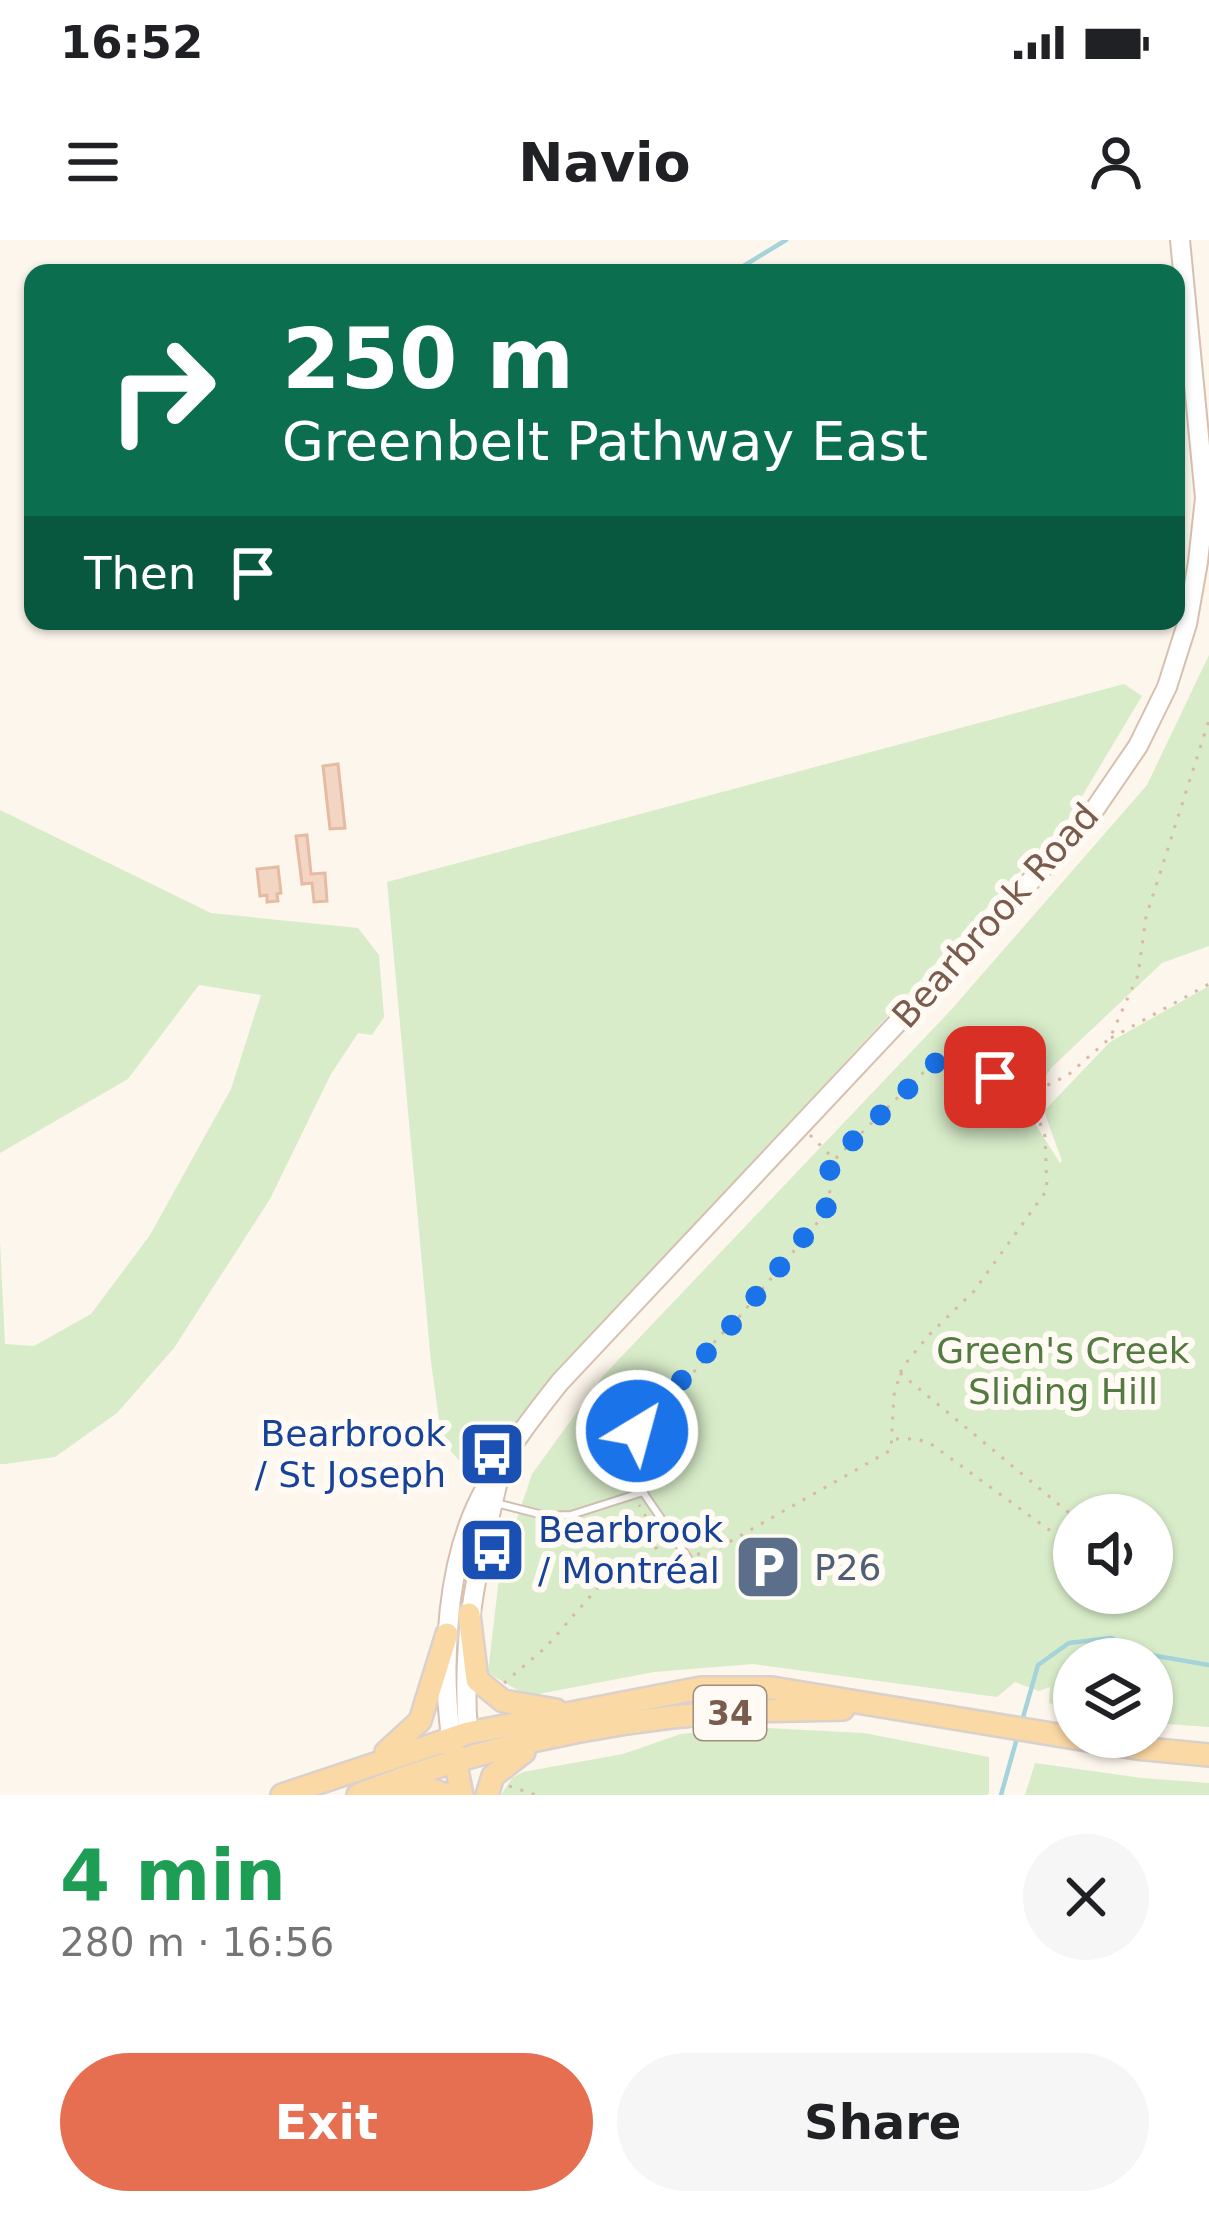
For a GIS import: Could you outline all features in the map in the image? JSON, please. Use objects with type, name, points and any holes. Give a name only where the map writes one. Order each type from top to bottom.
[{"type":"main road","points":[[469,1614],[477,1680],[494,1696],[575,1713]]},
{"type":"main road","points":[[369,1763],[400,1743],[420,1721],[447,1634]]},
{"type":"main road","name":"34","points":[[282,1795],[460,1735],[701,1688],[772,1688],[1053,1734]]},
{"type":"main road","name":"34","points":[[358,1795],[464,1760],[564,1737],[714,1713],[898,1707]]},
{"type":"main road","name":"Bearbrook Road","points":[[460,1735],[464,1760]]},
{"type":"main road","points":[[495,1789],[493,1776],[501,1766],[531,1748],[564,1737]]},
{"type":"main road","name":"34","points":[[1173,1751],[1209,1755]]},
{"type":"main road","points":[[462,1795],[464,1760]]},
{"type":"main road","points":[[464,1760],[477,1795]]},
{"type":"main road","points":[[386,1795],[428,1788],[446,1795]]},
{"type":"street","name":"Bearbrook Road","points":[[460,1735],[447,1634],[475,1510],[502,1464],[560,1382],[1086,822],[1138,746],[1167,687],[1187,624],[1205,498],[1185,292]]},
{"type":"street","name":"Bearbrook Road","points":[[460,1735],[469,1614],[502,1464]]},
{"type":"lane","points":[[493,1502],[547,1516],[571,1515],[643,1492],[690,1561]]},
{"type":"path","points":[[1110,1038],[1138,975],[1146,917],[1209,720]]},
{"type":"path","points":[[657,1547],[657,1536],[640,1509],[645,1474],[635,1418],[639,1404],[698,1369],[717,1338],[826,1210],[834,1160],[936,1060],[955,1049],[973,1050],[1004,1086],[1016,1094],[1030,1095],[1068,1075],[1110,1038],[1209,984]]},
{"type":"path","points":[[499,1688],[545,1648],[605,1578],[657,1547],[707,1554],[889,1452],[900,1373],[989,1272],[1047,1190],[1045,1136],[1030,1095]]},
{"type":"path","points":[[800,1126],[834,1160]]},
{"type":"path","points":[[900,1373],[1053,1499]]},
{"type":"path","points":[[894,1438],[917,1438],[931,1444],[1053,1533]]},
{"type":"path","points":[[495,1789],[536,1795]]},
{"type":"green space","name":"Green's Creek Sliding Hill","points":[[1209,655],[1209,946],[1162,963],[1051,1068],[1025,1108],[1060,1163],[1044,1111],[1110,1042],[1209,986],[1209,1727],[1173,1724],[1173,1638],[1053,1638],[1053,1704],[1049,1703],[1050,1687],[1039,1691],[1015,1682],[997,1697],[753,1664],[654,1672],[528,1696],[488,1673],[500,1569],[532,1474],[603,1376],[951,1010],[1147,785]]},
{"type":"green space","points":[[1124,684],[1142,696],[1069,818],[511,1427],[462,1464],[442,1441],[431,1362],[387,882]]},
{"type":"green space","points":[[0,810],[211,913],[358,928],[379,955],[384,1017],[372,1035],[358,1033],[331,1074],[270,1199],[174,1348],[117,1413],[55,1457],[5,1464],[0,1464],[0,1241],[5,1344],[34,1346],[91,1314],[150,1235],[231,1089],[261,995],[199,985],[128,1079],[0,1153]]},
{"type":"green space","points":[[750,1727],[864,1733],[989,1757],[989,1792],[501,1795],[512,1778],[523,1772],[623,1754],[681,1734]]},
{"type":"green space","points":[[1035,1763],[1209,1783],[1209,1795],[1025,1795]]},
{"type":"building","points":[[338,764],[345,828],[330,829],[323,766]]},
{"type":"building","points":[[307,835],[311,874],[325,873],[327,901],[314,902],[312,883],[302,884],[296,836]]},
{"type":"building","points":[[278,867],[281,893],[278,901],[267,902],[267,895],[260,896],[257,869]]},
{"type":"waterway","points":[[747,264],[786,240]]},
{"type":"waterway","points":[[1022,1721],[1038,1665],[1069,1643],[1111,1638],[1151,1655],[1209,1665]]},
{"type":"waterway","points":[[1001,1795],[1017,1738]]},
{"type":"place","name":"Bearbrook / St Joseph","points":[[492,1454]]},
{"type":"place","name":"Bearbrook / Montréal","points":[[492,1550]]},
{"type":"place","name":"P26","points":[[768,1567]]},
{"type":"route","points":[[637,1431],[639,1404],[698,1369],[717,1338],[826,1210],[830,1169],[840,1153],[947,1052],[973,1050],[995,1077]]}]
